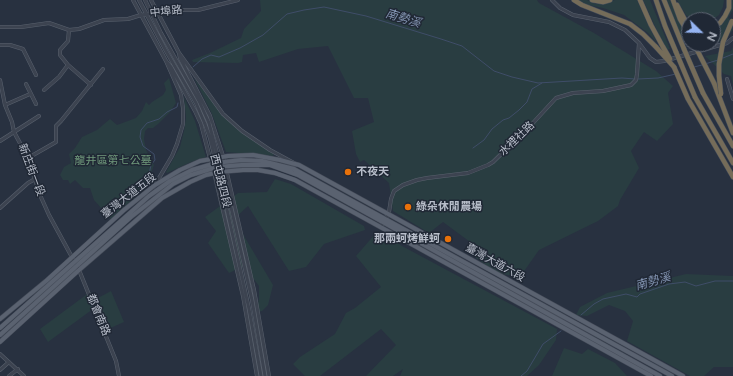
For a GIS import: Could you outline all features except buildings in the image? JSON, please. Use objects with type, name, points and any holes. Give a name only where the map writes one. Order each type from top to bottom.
[{"type":"highway","points":[[574,0],[630,24],[643,34],[674,67]]},
{"type":"highway","points":[[592,0],[603,2],[610,0]]},
{"type":"highway","points":[[640,0],[651,25],[674,67],[688,99],[733,177]]},
{"type":"highway","points":[[656,0],[665,26],[695,97],[733,163]]},
{"type":"highway","points":[[664,0],[703,93],[733,146]]},
{"type":"highway","points":[[673,0],[681,13]]},
{"type":"highway","points":[[673,0],[681,21]]},
{"type":"highway","points":[[721,21],[729,8],[729,0]]},
{"type":"highway","points":[[732,20],[723,42],[719,64],[722,94],[732,131]]},
{"type":"highway","points":[[698,52],[714,83],[732,131]]},
{"type":"main road","name":"臺灣大道五段","points":[[0,342],[79,270],[156,203],[213,168],[223,159],[253,155],[299,165]]},
{"type":"main road","name":"臺灣大道五段","points":[[0,319],[46,281],[124,210],[155,185],[180,170],[211,158],[262,161],[294,169]]},
{"type":"main road","name":"臺灣大道五段","points":[[225,169],[270,165],[283,169]]},
{"type":"main road","name":"臺灣大道六段","points":[[299,165],[672,376]]},
{"type":"main road","name":"臺灣大道五段","points":[[0,328],[131,217],[174,184],[191,175],[213,168]]},
{"type":"main road","name":"臺灣大道五段","points":[[0,334],[149,196],[177,177],[192,170],[213,168],[258,170],[284,176]]},
{"type":"main road","name":"臺灣大道六段","points":[[283,169],[298,175],[430,255],[651,376]]},
{"type":"main road","name":"臺灣大道六段","points":[[294,169],[387,216],[683,376]]},
{"type":"main road","name":"臺灣大道六段","points":[[284,176],[295,180],[382,225],[660,376]]},
{"type":"street","name":"西屯路四段","points":[[133,0],[201,124],[211,158],[243,296],[257,376]]},
{"type":"street","name":"西屯路四段","points":[[139,0],[207,124],[242,274],[261,376]]},
{"type":"street","name":"西屯路四段","points":[[145,0],[199,101],[207,124],[230,204],[252,300],[265,376]]},
{"type":"street","points":[[151,0],[179,53],[223,114],[242,131],[270,150],[299,165]]},
{"type":"street","name":"中埠路","points":[[69,30],[78,29],[104,20],[128,19],[141,15],[174,10],[198,10],[238,0]]},
{"type":"street","points":[[552,0],[560,8],[573,15],[602,20],[616,25],[639,42],[652,60],[659,62],[727,43],[733,38]]},
{"type":"street","points":[[0,27],[21,27],[49,22],[69,30],[68,41],[60,50],[60,55],[68,65],[91,85]]},
{"type":"street","name":"水裡社路","points":[[382,225],[387,216],[394,191],[403,185],[427,178],[480,170],[493,162],[556,98],[573,93],[600,92],[631,85],[636,79],[639,42]]},
{"type":"street","points":[[0,45],[10,45],[23,49],[36,75]]},
{"type":"street","points":[[173,53],[192,81]]},
{"type":"street","points":[[179,53],[192,81]]},
{"type":"street","name":"西屯路四段","points":[[149,196],[175,150],[182,124],[183,108],[181,95],[166,61]]},
{"type":"street","points":[[44,90],[59,77],[68,65]]},
{"type":"street","points":[[28,158],[56,142],[56,126],[104,69]]},
{"type":"street","points":[[727,79],[733,99]]},
{"type":"street","name":"新庄街一段","points":[[0,80],[5,105],[12,122],[14,132],[28,158],[34,179],[49,215],[72,256]]},
{"type":"street","name":"西屯路四段","points":[[192,81],[210,116],[223,159],[258,308],[269,376]]},
{"type":"street","points":[[26,84],[36,104]]},
{"type":"street","points":[[5,105],[30,94]]},
{"type":"street","points":[[0,141],[39,116]]},
{"type":"street","points":[[0,208],[34,179]]},
{"type":"street","name":"都會南路","points":[[72,256],[116,361],[119,376]]},
{"type":"street","points":[[250,271],[252,300]]},
{"type":"street","points":[[242,274],[243,296]]},
{"type":"street","points":[[0,354],[24,376]]},
{"type":"street","points":[[0,370],[9,362]]},
{"type":"street","points":[[9,376],[18,369]]},
{"type":"green space","points":[[260,0],[537,0],[539,3],[594,33],[656,71],[673,86],[668,93],[673,124],[657,141],[644,132],[631,151],[639,168],[618,206],[598,221],[539,250],[520,277],[496,273],[475,257],[481,250],[443,222],[429,233],[393,211],[389,183],[364,160],[360,162],[356,154],[352,131],[374,122],[368,98],[354,98],[328,46],[298,49],[259,62],[256,53],[243,55],[242,62],[238,63],[193,62],[192,60],[241,38],[244,29],[261,11]]},
{"type":"green space","points":[[577,0],[587,0],[596,4],[602,4],[615,0],[637,0],[657,43],[648,33],[624,15],[588,5]]},
{"type":"green space","points":[[643,0],[650,0],[670,49],[666,50]]},
{"type":"green space","points":[[667,0],[670,0],[681,25],[681,36]]},
{"type":"green space","points":[[677,0],[724,0],[720,12],[684,12]]},
{"type":"green space","points":[[733,0],[733,10],[728,18],[733,21],[733,30],[726,38],[721,40],[721,23],[728,16]]},
{"type":"green space","points":[[733,47],[733,85],[731,76],[724,74],[705,56],[731,51]]},
{"type":"green space","name":"龍井區第七公墓","points":[[169,78],[176,103],[170,112],[158,124],[153,128],[148,128],[145,131],[144,139],[146,150],[154,165],[149,179],[151,183],[111,219],[94,200],[90,188],[83,188],[75,180],[70,184],[68,180],[63,180],[60,175],[64,167],[71,163],[69,154],[82,137],[97,130],[110,119],[117,125],[136,118],[142,111],[146,102],[149,105],[163,95],[166,90],[164,83]]},
{"type":"green space","points":[[194,78],[226,118],[249,138],[274,154],[273,156],[226,152],[212,114]]},
{"type":"green space","points":[[184,97],[195,121],[206,157],[167,173],[166,172],[180,147],[184,131],[186,118]]},
{"type":"green space","points":[[275,179],[291,184],[364,226],[365,230],[324,244],[306,267],[289,271],[248,206],[234,219],[273,285],[268,305],[262,311],[256,312],[259,299],[259,286],[244,266],[229,273],[208,243],[216,231],[205,217],[238,193],[267,192]]},
{"type":"green space","points":[[376,233],[381,233],[402,246],[557,329],[556,340],[539,365],[527,376],[400,376],[403,369],[393,376],[366,376],[396,345],[381,329],[320,376],[305,376],[293,364],[300,357],[335,334],[346,313],[355,308],[381,287],[356,256]]},
{"type":"green space","points":[[686,274],[733,276],[733,367],[714,367],[704,376],[690,376],[627,341],[633,321],[625,311],[609,305],[587,316],[576,315],[580,307],[607,293]]},
{"type":"green space","points":[[111,291],[124,322],[106,330],[99,309],[93,309],[48,342],[40,329],[90,292],[96,299]]},
{"type":"green space","points":[[564,348],[582,354],[588,349],[615,363],[627,376],[552,376]]},
{"type":"waterway","name":"南勢溪","points":[[193,67],[202,59],[211,55],[219,57],[240,48],[263,35],[287,14],[324,7],[366,16],[462,46],[494,71],[512,77],[538,83],[622,78],[635,79]]},
{"type":"waterway","name":"南勢溪","points":[[723,58],[733,54]]},
{"type":"waterway","name":"南勢溪","points":[[705,64],[718,60]]},
{"type":"waterway","name":"南勢溪","points":[[694,67],[702,65]]},
{"type":"waterway","name":"南勢溪","points":[[638,79],[658,78],[676,74]]},
{"type":"waterway","name":"南勢溪","points":[[473,148],[484,140],[492,129],[519,110],[527,102],[532,89],[542,83]]},
{"type":"waterway","name":"南勢溪","points":[[149,174],[151,165],[155,160],[154,154],[143,146],[140,137],[141,130],[147,123],[159,119],[167,112],[177,107],[178,103]]},
{"type":"waterway","name":"南勢溪","points":[[581,315],[594,304],[603,299],[626,294],[637,297],[640,294],[669,284],[685,282],[696,286],[715,281],[733,281]]},
{"type":"waterway","name":"南勢溪","points":[[521,376],[527,371],[543,344],[561,331]]},
{"type":"place","name":"不夜天","points":[[348,172]]},
{"type":"place","name":"綠朵休閒農場","points":[[408,207]]},
{"type":"place","name":"那兩蚵烤鮮蚵","points":[[448,239]]}]
